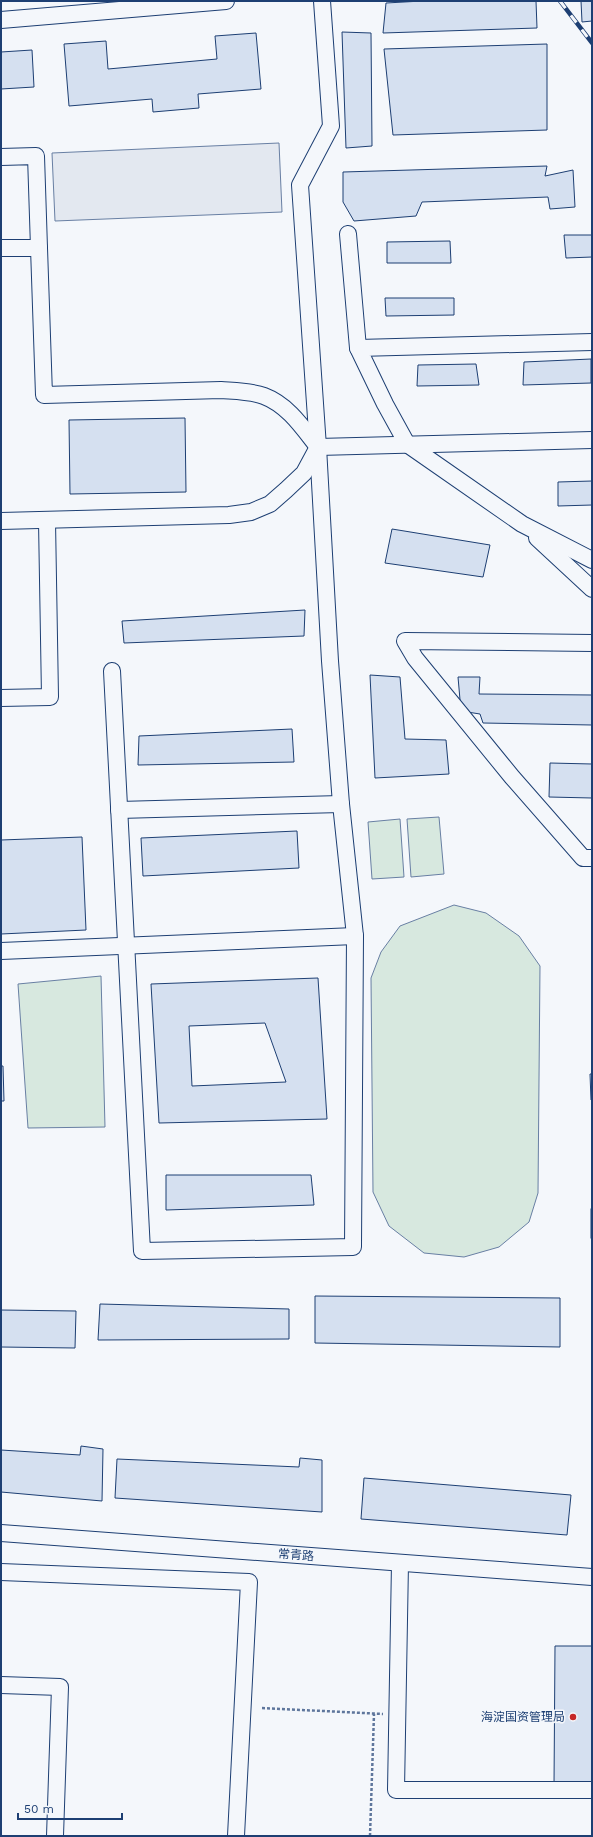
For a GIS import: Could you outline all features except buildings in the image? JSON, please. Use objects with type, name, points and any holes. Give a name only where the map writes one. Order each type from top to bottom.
[{"type":"street","points":[[1,20],[226,1]]},
{"type":"street","points":[[112,671],[142,1251],[353,1247],[355,936],[341,804],[330,661],[318,447],[300,185],[331,126],[322,1]]},
{"type":"street","points":[[1,157],[36,156],[44,395],[221,390],[246,392],[264,396],[284,407],[298,421],[318,447]]},
{"type":"street","points":[[348,234],[358,348],[385,404],[407,444],[522,524],[592,560]]},
{"type":"street","points":[[1,248],[39,248]]},
{"type":"street","points":[[358,348],[592,342]]},
{"type":"street","points":[[318,447],[592,440]]},
{"type":"street","points":[[1,522],[230,515],[251,512],[270,504],[286,490],[304,472],[318,447]]},
{"type":"street","points":[[1,698],[50,697],[47,521]]},
{"type":"street","points":[[522,524],[592,588]]},
{"type":"street","points":[[592,643],[405,640],[415,658],[512,777],[583,858],[592,858]]},
{"type":"street","points":[[119,810],[341,804]]},
{"type":"street","points":[[1,951],[355,936]]},
{"type":"street","name":"常青路","points":[[1,1533],[592,1577]]},
{"type":"street","points":[[400,1563],[396,1790],[592,1790]]},
{"type":"street","points":[[1,1572],[249,1582],[236,1836]]},
{"type":"street","points":[[1,1685],[60,1687],[55,1836]]},
{"type":"path","points":[[262,1708],[374,1714],[370,1836]]},
{"type":"shaded area","points":[[279,143],[282,212],[55,221],[52,153]]},
{"type":"shaded area","points":[[439,817],[444,874],[411,877],[407,819]]},
{"type":"shaded area","points":[[400,819],[404,877],[372,879],[368,822]]},
{"type":"shaded area","points":[[454,905],[486,913],[519,936],[540,966],[538,1193],[529,1222],[499,1247],[464,1257],[424,1253],[389,1226],[373,1192],[371,978],[381,952],[400,926]]},
{"type":"shaded area","points":[[101,976],[105,1127],[28,1128],[18,984]]},
{"type":"railway","points":[[560,1],[592,43]]},
{"type":"place","name":"海淀国资管理局","points":[[573,1717]]}]
